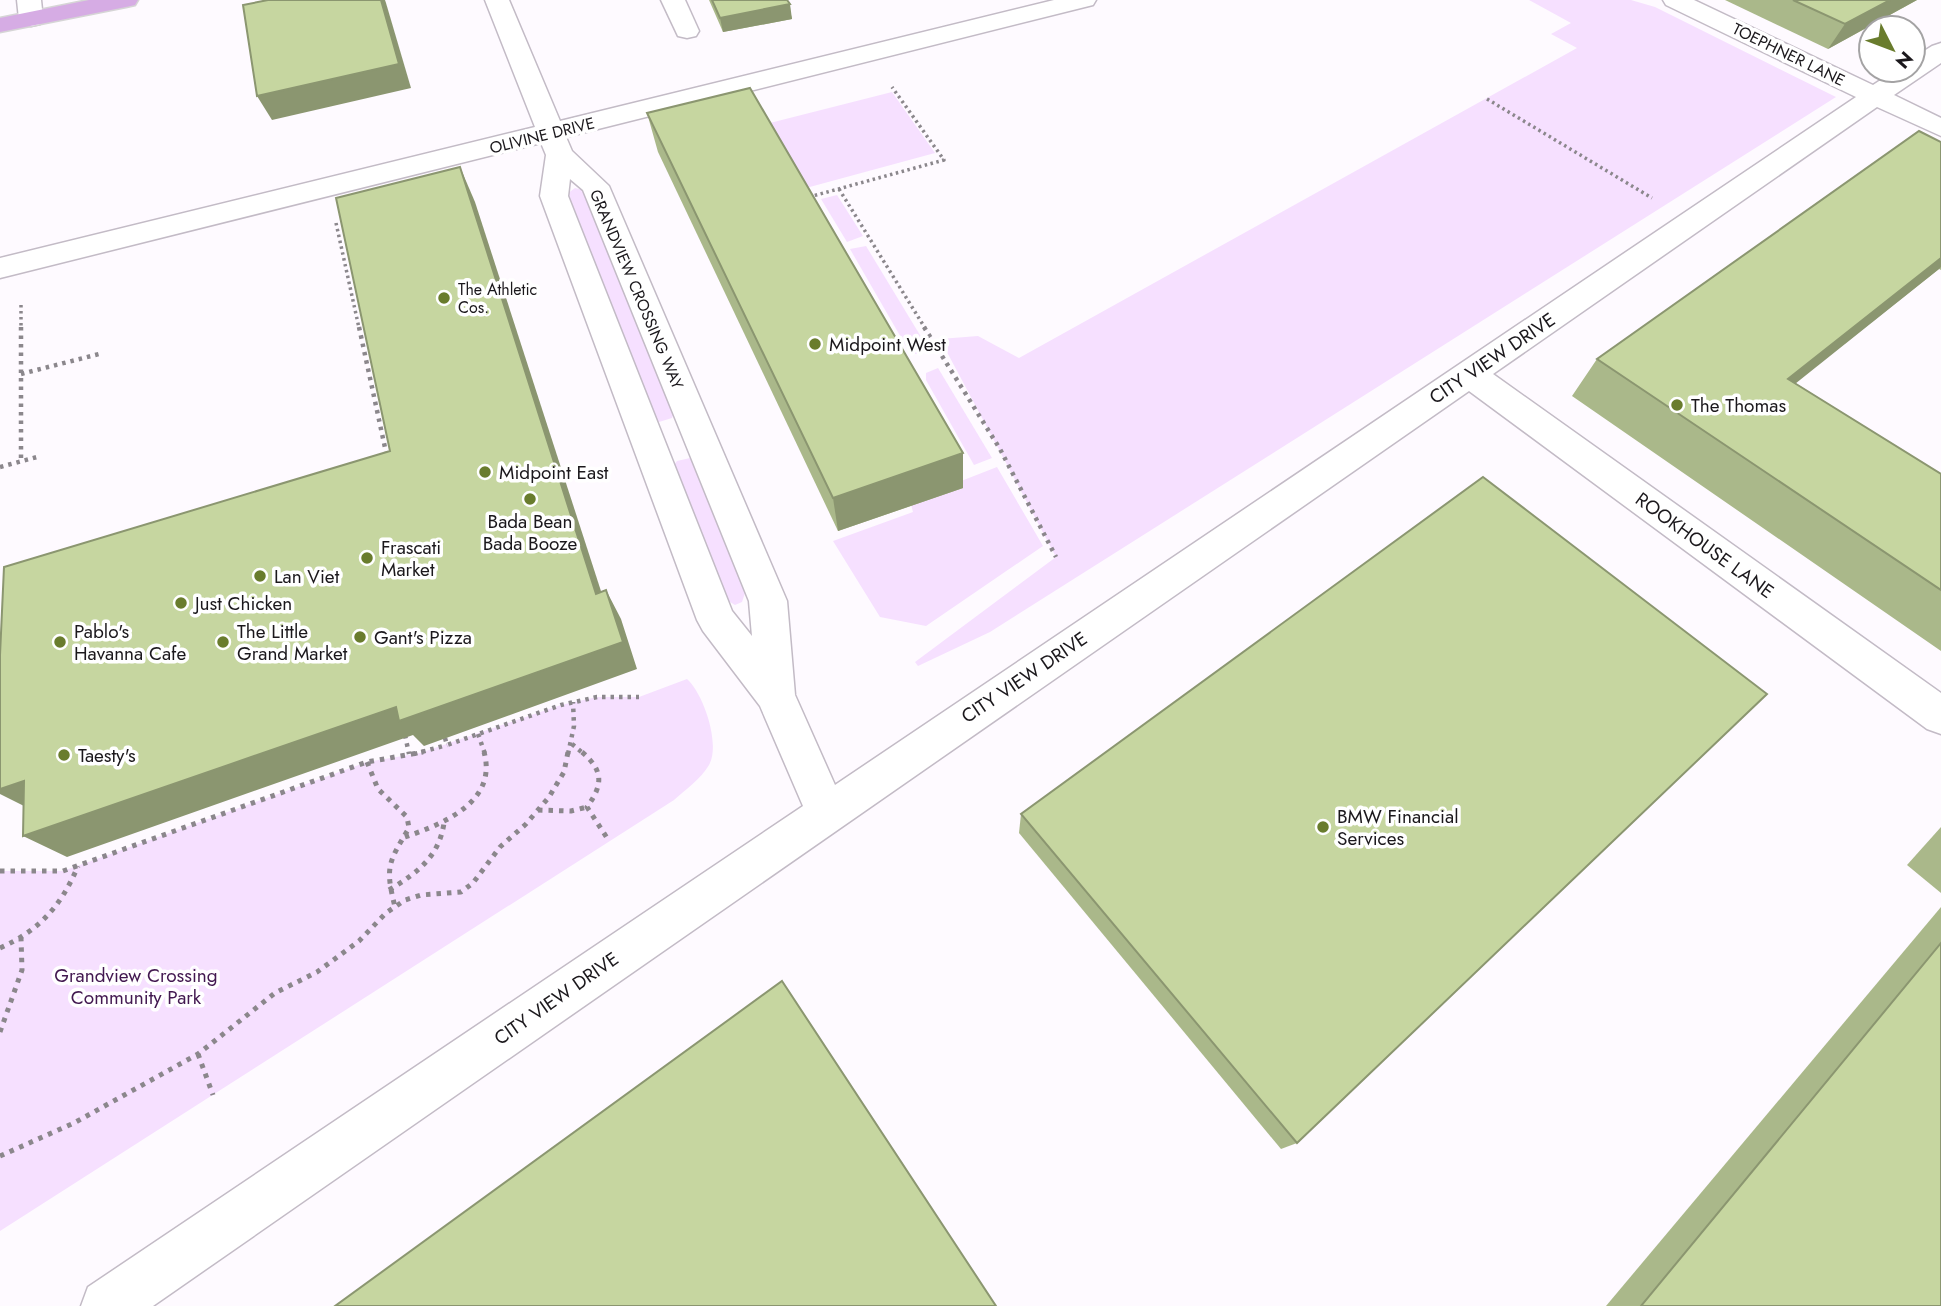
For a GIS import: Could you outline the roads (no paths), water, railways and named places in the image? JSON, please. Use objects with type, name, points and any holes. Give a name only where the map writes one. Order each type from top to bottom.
[{"type":"main road","points":[[0,25],[30,9],[126,0]]},
{"type":"street","name":"GRANDVIEW CROSSING WAY","points":[[497,0],[555,144],[595,186],[768,601],[775,695]]},
{"type":"street","name":"OLIVINE DRIVE","points":[[11,265],[555,144],[1084,0]]},
{"type":"street","name":"TOEPHNER LANE","points":[[1675,0],[1941,128]]},
{"type":"street","points":[[676,1],[687,31]]},
{"type":"street","name":"CITY VIEW DRIVE","points":[[107,1306],[1941,51]]},
{"type":"street","name":"GRANDVIEW CROSSING WAY","points":[[555,144],[554,196],[716,620],[775,695],[826,812]]},
{"type":"street","name":"ROOKHOUSE LANE","points":[[1469,374],[1941,716]]},
{"type":"street","points":[[650,450],[699,435]]},
{"type":"place","name":"The Athletic Cos.","points":[[444,298]]},
{"type":"place","name":"Midpoint West","points":[[815,344]]},
{"type":"place","name":"The Thomas","points":[[1677,405]]},
{"type":"place","name":"Midpoint East","points":[[485,472]]},
{"type":"place","name":"Bada Bean Bada Booze","points":[[530,499]]},
{"type":"place","name":"Frascati Market","points":[[367,558]]},
{"type":"place","name":"Lan Viet","points":[[260,576]]},
{"type":"place","name":"Just Chicken","points":[[181,603]]},
{"type":"place","name":"Gant's Pizza","points":[[360,637]]},
{"type":"place","name":"Pablo's Havanna Cafe","points":[[60,642]]},
{"type":"place","name":"The Little Grand Market","points":[[223,642]]},
{"type":"place","name":"Taesty's","points":[[64,755]]},
{"type":"place","name":"BMW Financial Services","points":[[1323,827]]},
{"type":"park label","name":"Grandview Crossing Community Park","points":[[136,986]]}]
